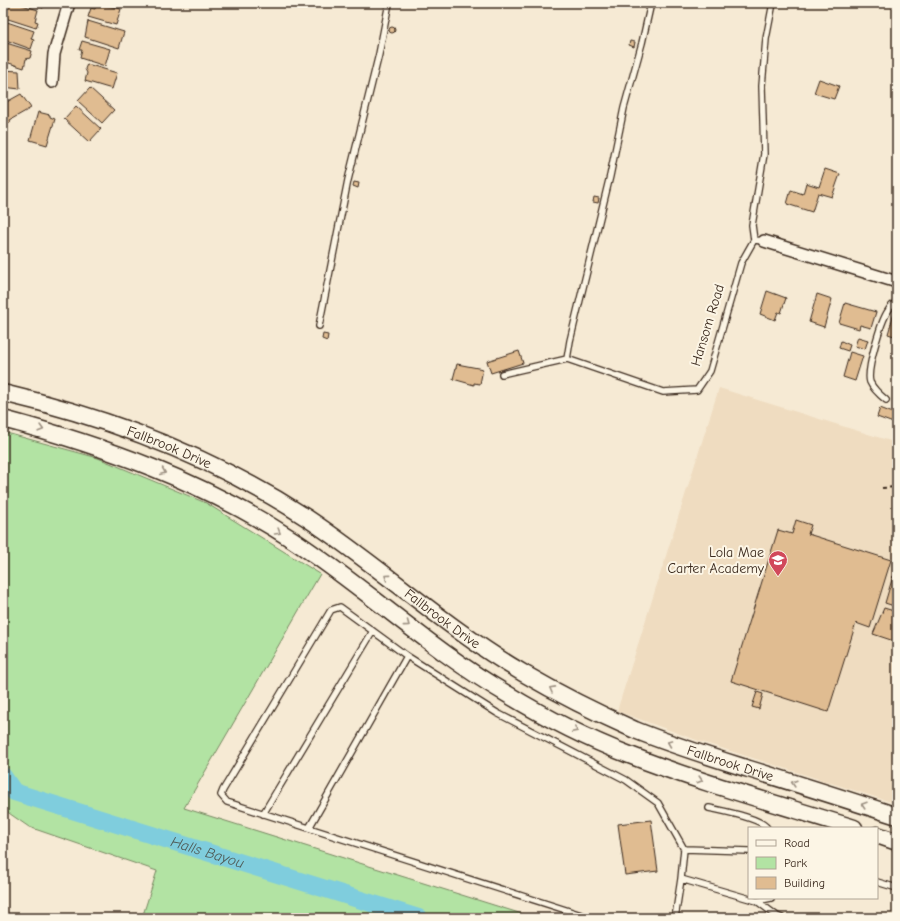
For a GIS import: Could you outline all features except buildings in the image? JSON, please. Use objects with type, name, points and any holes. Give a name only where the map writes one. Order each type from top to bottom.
[{"type":"main road","name":"Fallbrook Drive","points":[[3,393],[88,415],[137,433],[195,457],[254,487],[308,519],[458,629],[520,671],[568,698],[635,730],[684,748],[897,816]]},
{"type":"main road","name":"Fallbrook Drive","points":[[3,419],[80,440],[127,457],[184,481],[242,510],[293,541],[442,650],[505,693],[580,733],[624,753],[682,774],[822,820],[850,827]]},
{"type":"main road","points":[[624,753],[635,730]]},
{"type":"main road","points":[[822,820],[831,794]]},
{"type":"main road","points":[[878,835],[897,842]]},
{"type":"street","points":[[52,82],[54,54],[69,3]]},
{"type":"street","points":[[759,241],[897,282]]},
{"type":"lane","points":[[319,326],[348,180],[378,62],[389,3]]},
{"type":"lane","points":[[502,374],[567,359],[610,176],[624,108],[642,43],[651,3]]},
{"type":"lane","points":[[759,241],[752,225],[764,154],[762,86],[766,39],[773,3]]},
{"type":"lane","name":"Hansom Road","points":[[567,359],[663,392],[697,390],[710,371],[741,263],[759,241]]},
{"type":"lane","points":[[886,400],[872,385],[869,371],[883,321],[888,311],[897,303]]},
{"type":"lane","points":[[591,918],[263,814],[227,802],[221,795],[331,610],[340,607],[407,656],[497,713],[626,780],[658,803],[684,849],[675,918]]},
{"type":"lane","points":[[263,814],[373,631]]},
{"type":"lane","points":[[309,828],[407,656]]},
{"type":"lane","points":[[709,808],[757,821],[765,824],[766,827]]},
{"type":"lane","points":[[684,849],[748,851]]},
{"type":"lane","points":[[681,879],[748,898]]},
{"type":"lane","points":[[878,882],[897,888]]},
{"type":"lane","points":[[750,899],[757,901],[782,918]]},
{"type":"lane","points":[[757,901],[766,899]]},
{"type":"path","points":[[882,488],[897,487]]},
{"type":"shaded area","name":"Lola Mae Carter Academy","points":[[719,388],[897,443],[897,804],[702,742],[617,711]]},
{"type":"green space","points":[[3,432],[98,458],[206,503],[320,574],[184,808],[535,918],[142,918],[157,871],[29,827],[3,809]]},
{"type":"waterway","name":"Halls Bayou","points":[[3,776],[14,792],[419,918]]},
{"type":"place","name":"Lola Mae Carter Academy","points":[[778,577]]}]
